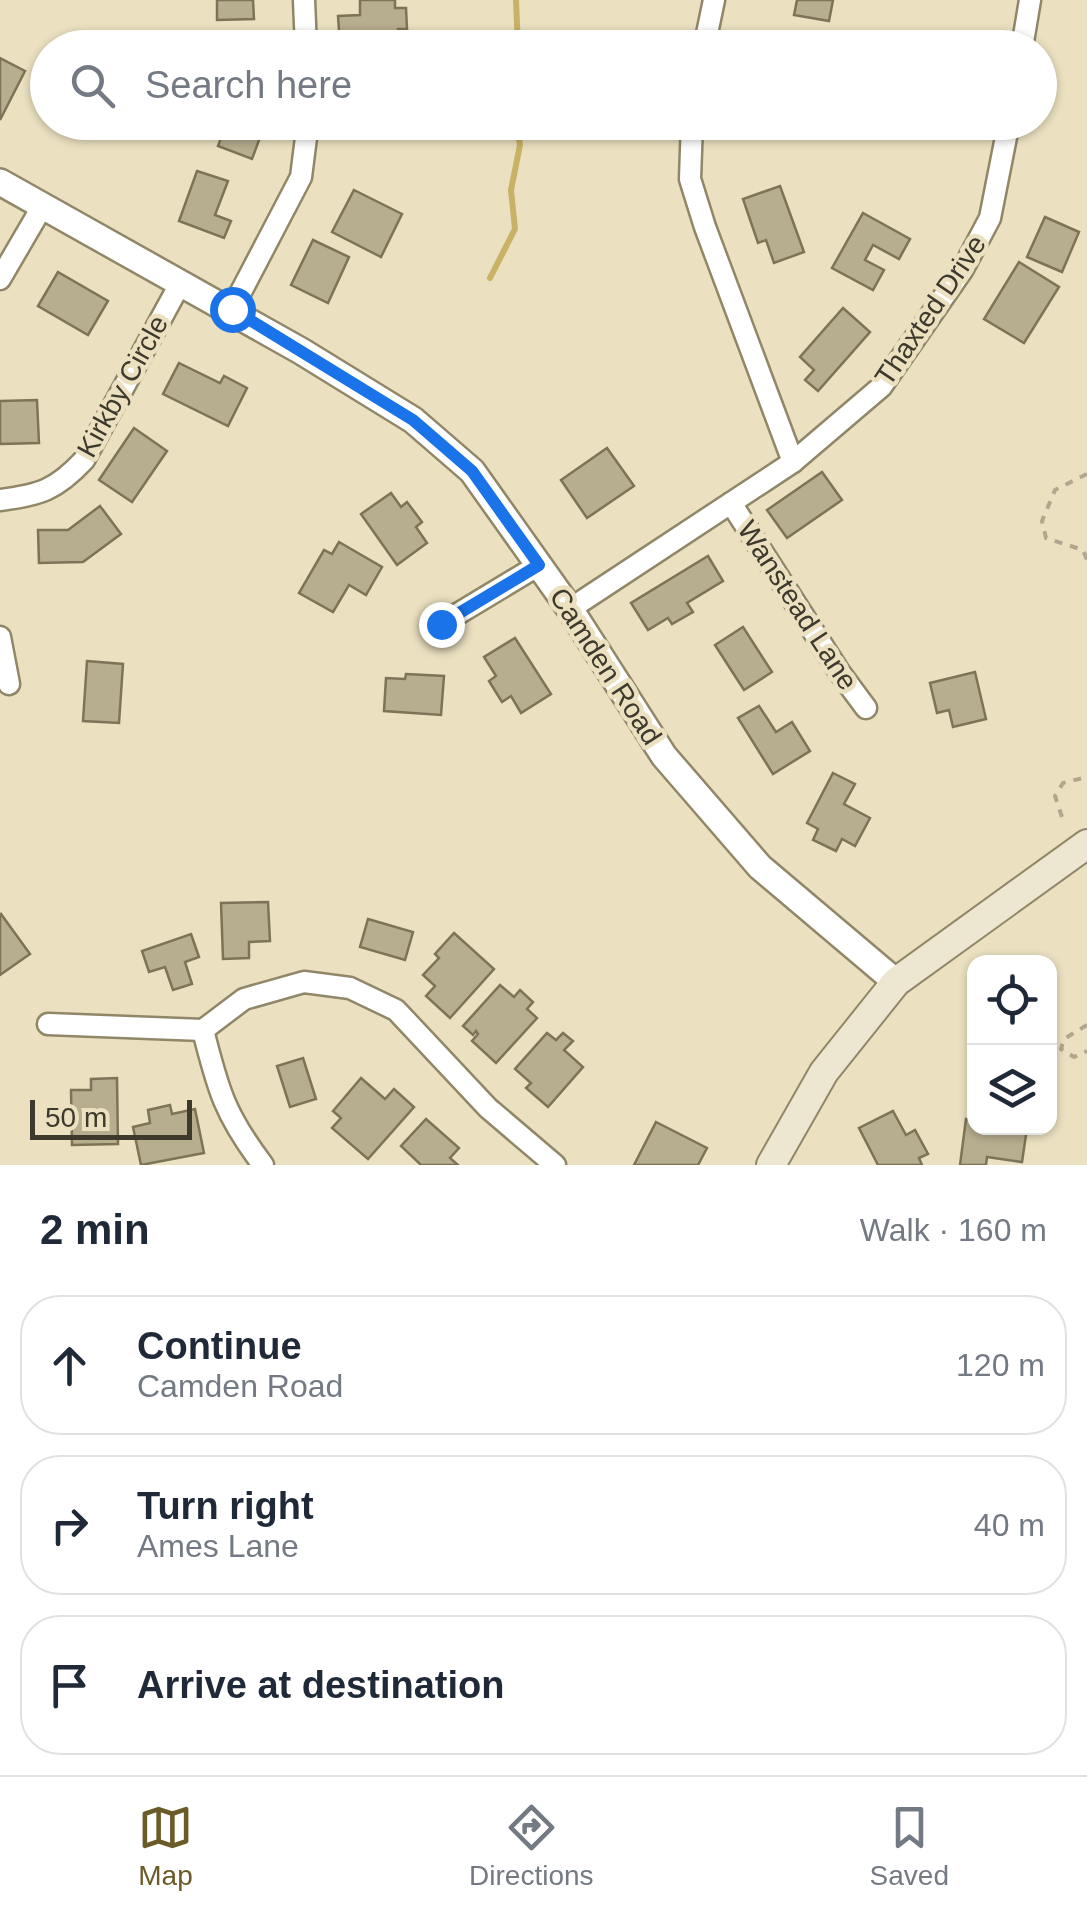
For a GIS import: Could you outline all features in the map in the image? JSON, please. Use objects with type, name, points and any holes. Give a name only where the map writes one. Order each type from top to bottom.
[{"type":"main road","points":[[774,1164],[824,1072],[896,982],[1087,844]]},
{"type":"street","points":[[304,0],[305,30]]},
{"type":"street","points":[[708,30],[714,0]]},
{"type":"street","points":[[1025,30],[1030,0]]},
{"type":"street","points":[[232,309],[302,177],[306,140]]},
{"type":"street","points":[[691,140],[690,179],[700,211],[793,462]]},
{"type":"street","name":"Thaxted Drive","points":[[570,609],[793,462],[881,387],[963,269],[990,218],[1005,140]]},
{"type":"street","name":"Camden Road","points":[[0,182],[232,309],[413,420],[472,471],[570,609],[664,756],[760,867],[896,982]]},
{"type":"street","points":[[0,279],[42,207]]},
{"type":"street","name":"Kirkby Circle","points":[[0,500],[46,491],[62,483],[84,460],[180,282]]},
{"type":"street","name":"Wanstead Lane","points":[[731,502],[866,708]]},
{"type":"street","points":[[441,624],[539,565]]},
{"type":"street","points":[[0,638],[10,684]]},
{"type":"street","points":[[48,1024],[203,1030],[244,999],[304,982],[350,988],[396,1010],[488,1108],[555,1165]]},
{"type":"street","points":[[203,1030],[220,1100],[263,1165]]},
{"type":"path","points":[[1087,474],[1056,490],[1042,521],[1046,538],[1083,550],[1087,560]]},
{"type":"path","points":[[1062,817],[1054,796],[1063,784],[1087,777]]},
{"type":"path","points":[[1087,1026],[1064,1039],[1061,1049],[1074,1057],[1087,1051]]},
{"type":"building","points":[[217,0],[253,0],[254,19],[217,20]]},
{"type":"building","points":[[360,0],[395,0],[395,8],[406,8],[407,29],[339,30],[338,16],[360,15]]},
{"type":"building","points":[[797,0],[833,0],[829,21],[794,15]]},
{"type":"building","points":[[0,58],[25,71],[0,120]]},
{"type":"building","points":[[220,140],[259,140],[252,159],[218,146]]},
{"type":"building","points":[[197,171],[228,181],[215,215],[231,221],[224,238],[179,221]]},
{"type":"building","points":[[780,186],[804,252],[774,263],[766,240],[758,243],[743,199]]},
{"type":"building","points":[[354,190],[402,214],[381,257],[332,232]]},
{"type":"building","points":[[863,213],[910,239],[899,259],[873,245],[865,260],[884,270],[873,290],[832,268]]},
{"type":"building","points":[[1045,217],[1079,232],[1062,272],[1027,257]]},
{"type":"building","points":[[313,240],[349,257],[328,303],[291,285]]},
{"type":"building","points":[[1019,262],[1059,287],[1024,343],[984,319]]},
{"type":"building","points":[[58,272],[108,301],[88,335],[38,306]]},
{"type":"building","points":[[843,308],[870,332],[818,391],[805,380],[814,370],[800,357]]},
{"type":"building","points":[[179,363],[220,383],[224,376],[247,388],[228,426],[163,394]]},
{"type":"building","points":[[37,400],[39,443],[0,444],[0,401]]},
{"type":"building","points":[[134,428],[167,451],[132,502],[99,480]]},
{"type":"building","points":[[607,448],[634,486],[587,518],[561,480]]},
{"type":"building","points":[[822,472],[842,500],[787,538],[767,510]]},
{"type":"building","points":[[391,493],[401,507],[407,502],[422,522],[416,527],[427,543],[397,565],[361,514]]},
{"type":"building","points":[[100,506],[121,534],[83,562],[39,563],[38,530],[68,530]]},
{"type":"building","points":[[339,542],[382,567],[366,595],[349,585],[333,612],[299,593],[324,550],[332,554]]},
{"type":"building","points":[[708,556],[723,581],[687,603],[693,612],[672,624],[668,618],[648,630],[631,603]]},
{"type":"building","points":[[743,627],[772,672],[744,690],[715,645]]},
{"type":"building","points":[[515,638],[551,694],[521,713],[511,696],[502,702],[489,681],[496,676],[484,657]]},
{"type":"building","points":[[87,661],[123,664],[119,723],[83,721]]},
{"type":"building","points":[[975,672],[986,719],[953,727],[949,710],[937,713],[930,683]]},
{"type":"building","points":[[406,674],[444,676],[441,715],[384,711],[386,678],[405,679]]},
{"type":"building","points":[[759,706],[776,732],[792,722],[810,751],[773,774],[738,718]]},
{"type":"building","points":[[833,773],[855,784],[844,804],[870,818],[855,846],[842,839],[836,851],[813,840],[818,829],[807,823]]},
{"type":"building","points":[[268,902],[270,941],[249,942],[249,958],[223,959],[221,903]]},
{"type":"building","points":[[0,915],[30,954],[0,975]]},
{"type":"building","points":[[368,919],[413,932],[405,960],[360,947]]},
{"type":"building","points":[[454,933],[494,969],[450,1018],[426,996],[435,986],[423,975]]},
{"type":"building","points":[[191,934],[199,957],[185,962],[192,984],[173,990],[165,967],[149,972],[142,951]]},
{"type":"building","points":[[500,985],[514,997],[520,990],[533,1002],[527,1009],[537,1018],[496,1063],[472,1041],[476,1031],[473,1035],[463,1026]]},
{"type":"building","points":[[547,1033],[556,1040],[563,1033],[573,1041],[564,1050],[583,1067],[548,1107],[526,1088],[531,1083],[515,1069]]},
{"type":"building","points":[[303,1058],[316,1099],[290,1107],[277,1066]]},
{"type":"building","points":[[117,1078],[118,1144],[72,1145],[71,1090],[91,1090],[91,1079]]},
{"type":"building","points":[[361,1078],[385,1099],[394,1089],[414,1107],[368,1159],[332,1128],[341,1118],[333,1111]]},
{"type":"building","points":[[170,1105],[172,1114],[195,1109],[204,1153],[141,1165],[133,1127],[150,1123],[148,1110]]},
{"type":"building","points":[[893,1111],[906,1135],[915,1130],[928,1154],[919,1158],[922,1165],[878,1165],[859,1128]]},
{"type":"building","points":[[426,1119],[459,1148],[450,1158],[458,1165],[421,1165],[401,1146]]},
{"type":"building","points":[[966,1119],[967,1135],[1026,1135],[1022,1162],[987,1157],[986,1165],[960,1165]]},
{"type":"building","points":[[656,1122],[707,1148],[698,1165],[634,1165]]},
{"type":"waterway","points":[[516,0],[517,30]]},
{"type":"waterway","points":[[490,278],[515,229],[511,190],[519,140]]},
{"type":"route","points":[[232,309],[413,420],[472,471],[539,565],[441,624]]}]
